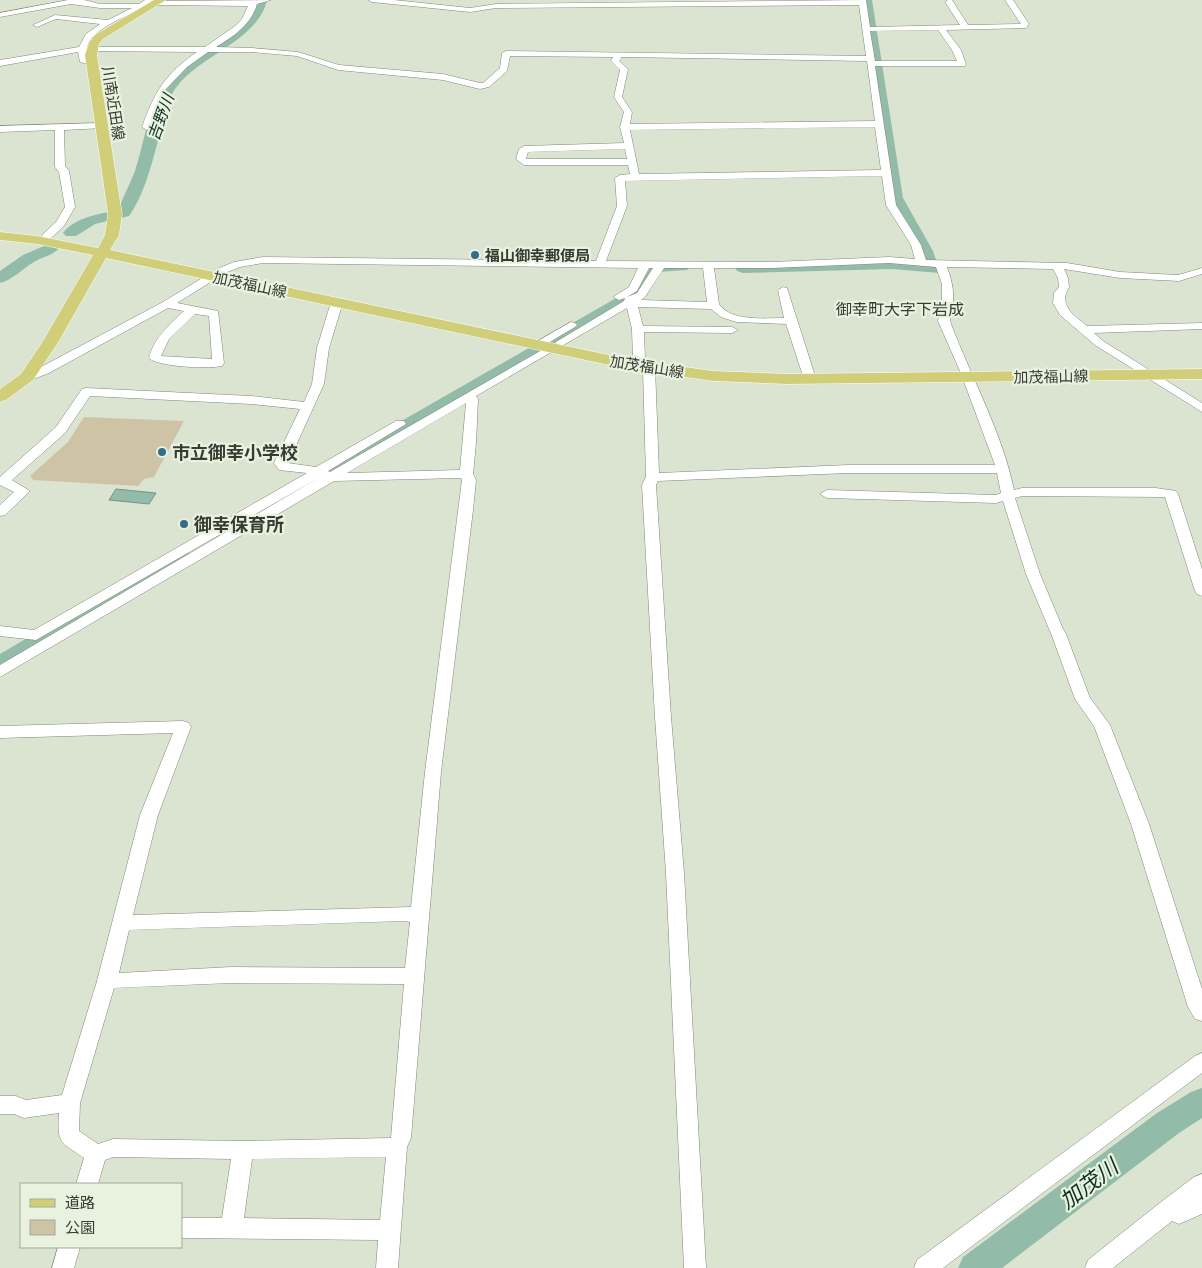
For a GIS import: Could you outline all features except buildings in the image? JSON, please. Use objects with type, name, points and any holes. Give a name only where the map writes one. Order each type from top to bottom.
[{"type":"main road","name":"川南近田線","points":[[104,249],[112,235],[115,216],[92,62],[87,48],[152,3]]},
{"type":"main road","name":"加茂福山線","points":[[0,231],[47,236],[548,344],[713,376],[1146,372],[1202,369]]},
{"type":"main road","name":"加茂福山線","points":[[0,236],[104,249]]},
{"type":"main road","points":[[0,397],[27,377],[52,341],[104,249]]},
{"type":"main road","name":"加茂福山線","points":[[217,274],[337,302],[548,344]]},
{"type":"main road","name":"加茂福山線","points":[[1146,372],[1202,374]]},
{"type":"street","points":[[0,15],[77,1],[100,6],[152,3],[254,2],[266,0],[263,13]]},
{"type":"street","points":[[372,0],[470,10],[496,6],[862,2],[870,29],[870,61],[891,205],[900,223],[947,284],[948,300],[944,321],[1002,469],[1010,496],[1010,504],[1033,574],[1056,631],[1060,634],[1083,699],[1102,725],[1140,824],[1198,1007],[1202,1013]]},
{"type":"street","points":[[870,29],[1023,26],[1025,24],[1009,0]]},
{"type":"street","points":[[147,127],[156,101],[164,86],[190,60],[230,35],[252,9],[254,2]]},
{"type":"street","points":[[949,2],[966,28]]},
{"type":"street","points":[[87,48],[92,33],[109,22],[152,3]]},
{"type":"street","points":[[37,26],[55,17],[109,22]]},
{"type":"street","points":[[211,58],[226,48],[252,25]]},
{"type":"street","points":[[0,63],[87,48],[226,48],[298,54],[338,67],[443,77],[480,86],[486,85],[504,69],[506,53],[619,54],[962,64],[958,49],[941,29]]},
{"type":"street","points":[[619,54],[615,61],[624,69],[618,97],[628,112],[625,127],[635,177]]},
{"type":"street","points":[[625,127],[879,124]]},
{"type":"street","points":[[0,129],[101,126]]},
{"type":"street","points":[[47,236],[60,224],[70,206],[64,171],[60,167],[59,127]]},
{"type":"street","points":[[628,146],[524,149],[521,158],[524,162],[632,162]]},
{"type":"street","points":[[600,264],[622,206],[620,178],[886,172]]},
{"type":"street","points":[[27,377],[46,370],[168,304],[217,274],[238,264],[263,260],[708,267],[889,260],[931,264],[1057,266],[1150,278],[1179,278],[1202,271]]},
{"type":"street","points":[[628,300],[645,265]]},
{"type":"street","points":[[0,672],[324,474],[548,344],[628,300],[641,295],[659,266]]},
{"type":"street","points":[[1057,266],[1063,278],[1064,287],[1060,293],[1059,303],[1064,313],[1099,343],[1202,408]]},
{"type":"street","points":[[708,267],[713,306],[718,311],[741,320],[790,320]]},
{"type":"street","points":[[783,290],[790,320],[809,376]]},
{"type":"street","points":[[628,300],[713,306]]},
{"type":"street","points":[[628,300],[638,329],[644,364],[653,477],[649,485],[663,717],[675,873],[695,1268]]},
{"type":"street","points":[[337,302],[323,348],[318,384],[281,463],[284,467],[310,469],[324,474],[466,474]]},
{"type":"street","points":[[168,304],[214,313],[218,363],[163,361],[155,358],[156,349],[170,330],[192,310]]},
{"type":"street","points":[[1082,330],[1202,326]]},
{"type":"street","points":[[638,329],[732,330]]},
{"type":"street","points":[[0,632],[36,635],[468,396],[548,344]]},
{"type":"street","points":[[0,512],[23,491],[3,481],[61,430],[86,392],[251,400],[308,406]]},
{"type":"street","points":[[386,1268],[396,1147],[401,1138],[419,915],[439,720],[462,555],[469,480],[466,474],[470,443],[472,398],[468,396]]},
{"type":"street","points":[[653,477],[848,469],[1002,469]]},
{"type":"street","points":[[827,494],[996,499],[1022,492],[1156,492],[1171,494],[1202,591]]},
{"type":"street","points":[[0,732],[183,727],[149,815],[107,981],[70,1103],[68,1135],[96,1154]]},
{"type":"street","points":[[121,923],[419,915]]},
{"type":"street","points":[[107,981],[231,975],[415,976]]},
{"type":"street","points":[[925,1268],[1202,1062]]},
{"type":"street","points":[[0,1105],[16,1105],[24,1109],[70,1103]]},
{"type":"street","points":[[96,1154],[113,1148],[243,1150],[396,1147]]},
{"type":"street","points":[[232,1227],[243,1150]]},
{"type":"street","points":[[86,1183],[96,1154]]},
{"type":"street","points":[[1096,1268],[1202,1184]]},
{"type":"street","points":[[1169,1209],[1179,1214],[1202,1203]]},
{"type":"street","points":[[182,1228],[390,1230]]},
{"type":"street","points":[[63,1268],[68,1248]]},
{"type":"green space","points":[[84,417],[184,421],[154,477],[144,479],[138,486],[33,480],[30,476],[68,442]]},
{"type":"shaded area","points":[[116,489],[156,493],[149,504],[109,500]]},
{"type":"waterway","name":"吉野川","points":[[71,233],[90,221],[124,213],[141,174],[165,94],[173,82],[189,66],[235,37],[259,9],[261,0]]},
{"type":"waterway","points":[[866,0],[896,198],[921,242],[929,259],[930,267]]},
{"type":"waterway","name":"吉野川","points":[[0,278],[29,258],[51,248]]},
{"type":"waterway","points":[[743,268],[892,264],[939,268]]},
{"type":"waterway","points":[[302,486],[631,297],[646,273],[652,268],[662,266],[681,267]]},
{"type":"waterway","points":[[0,664],[181,557]]},
{"type":"waterway","name":"加茂川","points":[[975,1268],[1168,1123],[1202,1101]]},
{"type":"place","name":"福山御幸郵便局","points":[[475,255]]},
{"type":"place","name":"市立御幸小学校","points":[[162,452]]},
{"type":"place","name":"御幸保育所","points":[[184,524]]},
{"type":"district","name":"御幸町大字下岩成","points":[[900,308]]}]
